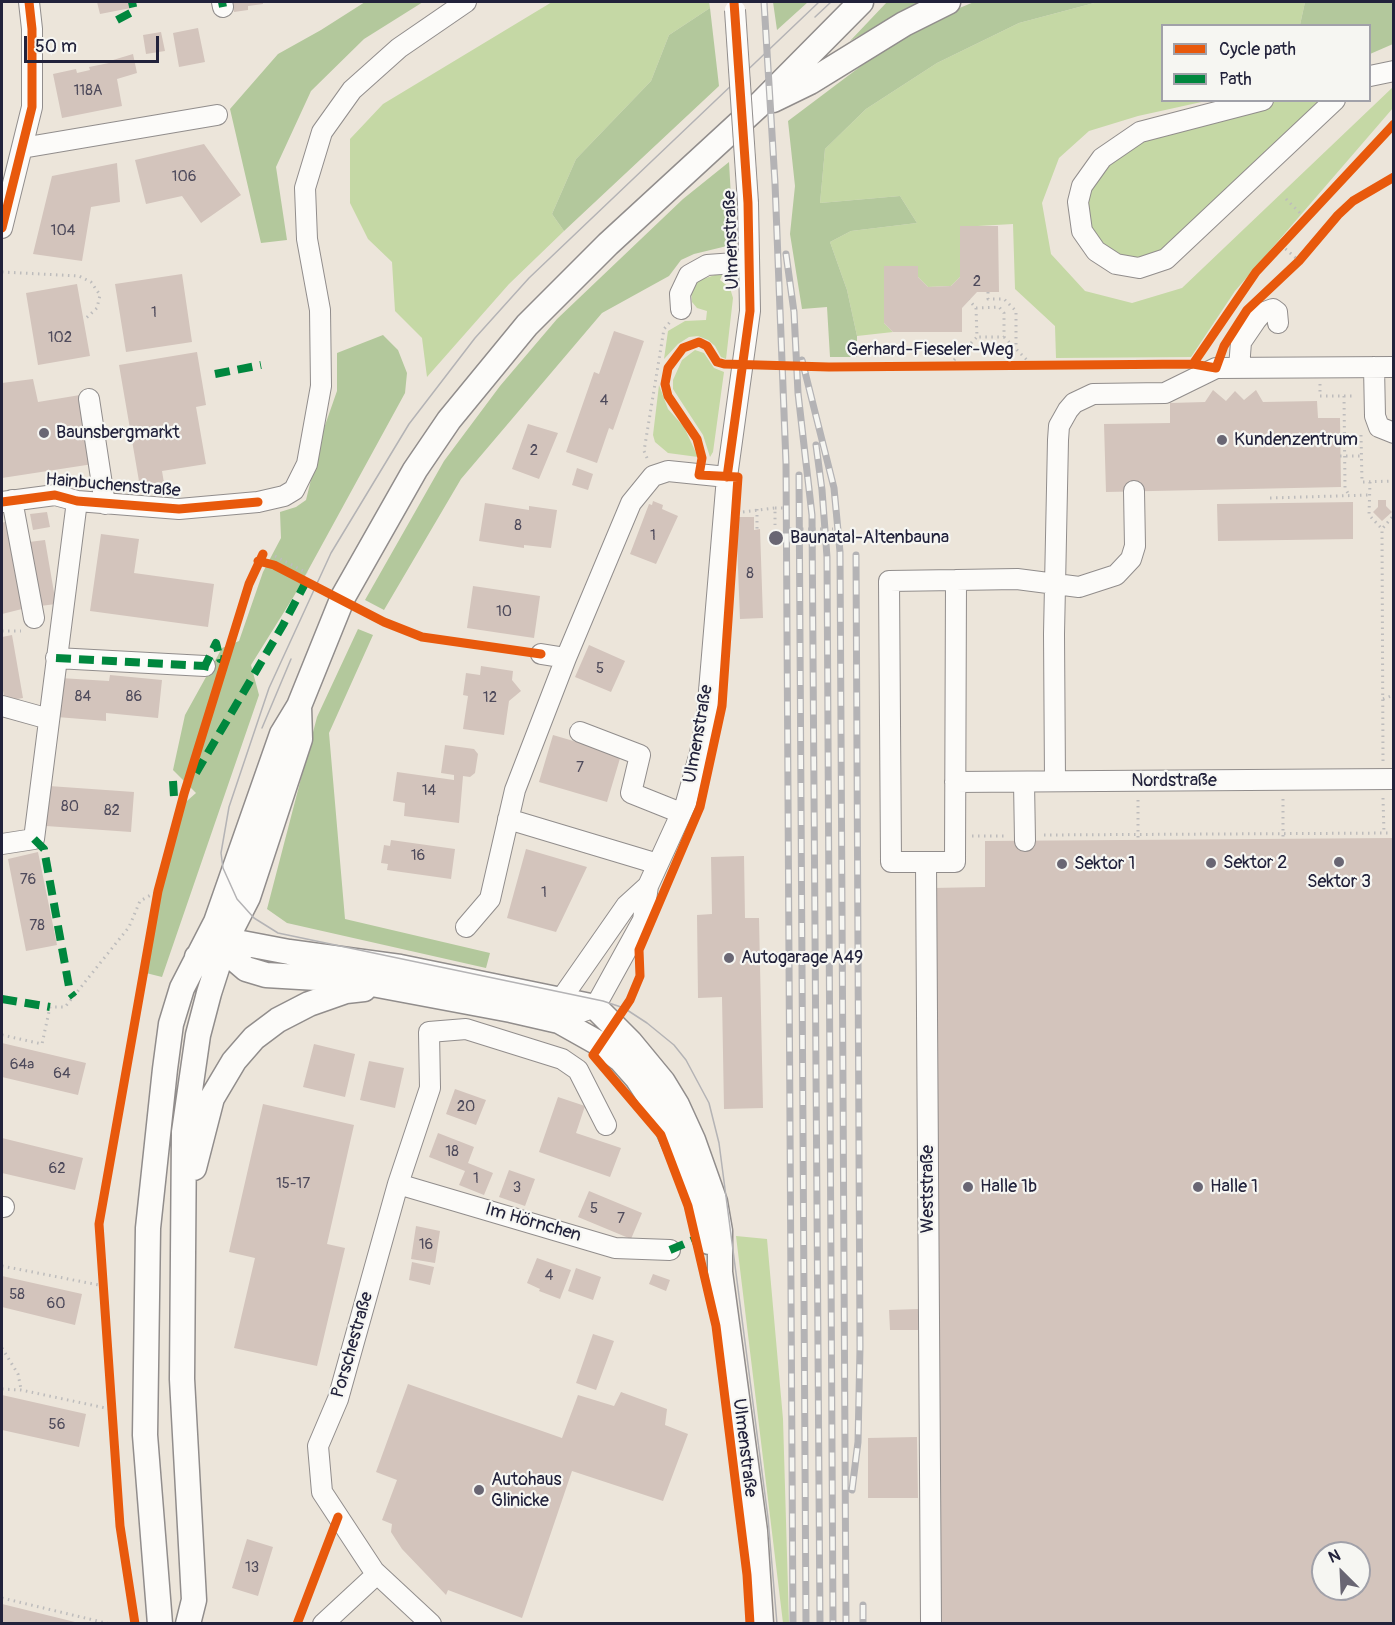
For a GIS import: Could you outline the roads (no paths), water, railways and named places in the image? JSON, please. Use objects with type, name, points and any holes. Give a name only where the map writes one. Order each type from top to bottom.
[{"type":"main road","points":[[160,1623],[145,1435],[150,1205],[171,1024],[182,988],[196,957],[221,931],[248,897],[300,739],[298,706],[343,597],[416,470],[449,420],[527,325],[608,243],[757,107],[861,2]]},
{"type":"main road","points":[[757,107],[810,82],[904,24],[948,2]]},
{"type":"main road","points":[[188,1623],[194,1600],[182,1379],[184,1132],[198,1035],[221,931]]},
{"type":"main road","name":"Ulmenstraße","points":[[221,931],[232,957],[246,969],[266,975],[351,980],[380,987],[559,1011],[595,1007],[630,1042],[663,1082],[677,1105],[713,1194],[720,1231],[720,1272],[747,1463],[761,1623]]},
{"type":"main road","name":"Ulmenstraße","points":[[221,931],[289,952],[400,968],[559,1011],[621,1060],[652,1098],[674,1140],[691,1182],[720,1272]]},
{"type":"main road","points":[[182,1223],[212,1098],[234,1061],[254,1038],[278,1020],[309,1004],[346,990],[380,987]]},
{"type":"main road","points":[[150,1495],[174,1623]]},
{"type":"street","points":[[2,228],[7,182],[22,147],[32,107],[32,29],[28,2]]},
{"type":"street","name":"Hainbuchenstraße","points":[[7,501],[55,495],[77,501],[178,509],[258,502],[284,496],[300,481],[307,464],[321,386],[320,310],[308,239],[305,188],[322,132],[352,90],[399,48],[466,2]]},
{"type":"street","name":"Ulmenstraße","points":[[595,1007],[643,920],[648,886],[681,813],[700,753],[707,715],[727,477],[750,310],[748,203],[734,6]]},
{"type":"street","points":[[1371,76],[1394,71]]},
{"type":"street","points":[[1255,102],[1140,132],[1102,158],[1082,186],[1078,202],[1082,231],[1096,252],[1116,264],[1139,268],[1166,259],[1333,102]]},
{"type":"street","points":[[22,147],[217,115]]},
{"type":"street","points":[[681,309],[680,294],[689,274],[707,265],[749,262]]},
{"type":"street","points":[[1239,368],[1241,342],[1262,313],[1273,309],[1277,312],[1278,323]]},
{"type":"street","points":[[1055,781],[1058,440],[1059,426],[1074,403],[1093,394],[1165,393],[1216,368],[1384,367],[1374,396],[1377,422],[1384,431],[1394,433]]},
{"type":"street","points":[[89,399],[105,504]]},
{"type":"street","points":[[466,927],[489,899],[515,790],[566,658],[631,503],[653,476],[668,471],[727,477]]},
{"type":"street","points":[[956,580],[955,862],[891,862],[889,581],[1017,579],[1079,587],[1096,584],[1116,575],[1131,559],[1135,546],[1134,491]]},
{"type":"street","points":[[7,501],[34,618]]},
{"type":"street","points":[[2,844],[34,839],[77,501]]},
{"type":"street","points":[[541,654],[566,658]]},
{"type":"street","points":[[56,658],[205,666]]},
{"type":"street","points":[[2,706],[49,719]]},
{"type":"street","points":[[580,732],[640,755],[631,793],[681,813]]},
{"type":"street","name":"Nordstraße","points":[[955,782],[1388,779]]},
{"type":"street","points":[[1024,782],[1025,838]]},
{"type":"street","points":[[508,819],[658,864]]},
{"type":"street","name":"Weststraße","points":[[926,862],[931,1623]]},
{"type":"street","name":"Ulmenstraße","points":[[559,1011],[626,906],[648,886]]},
{"type":"street","name":"Porschestraße","points":[[431,1623],[377,1574],[322,1492],[318,1446],[342,1388],[398,1184],[430,1088],[429,1032],[466,1029],[562,1059],[578,1071],[606,1125]]},
{"type":"street","name":"Im Hörnchen","points":[[398,1184],[615,1248],[670,1250]]},
{"type":"street","points":[[323,1623],[377,1574]]},
{"type":"tram line","points":[[777,1624],[768,1518],[719,1143],[709,1103],[686,1060],[674,1045],[647,1023],[624,1008],[603,1001],[278,933],[254,918],[237,899],[223,868],[221,853],[229,807],[269,688],[331,553],[409,424],[475,338],[529,278],[819,2]]},
{"type":"tram line","points":[[815,17],[831,2]]},
{"type":"tram line","points":[[262,728],[291,659]]},
{"type":"railway","points":[[764,2],[775,183],[786,463],[793,1624]]},
{"type":"railway","points":[[786,254],[794,312],[798,393],[812,515],[820,1624]]},
{"type":"railway","points":[[802,360],[834,488],[840,552],[846,1624]]},
{"type":"railway","points":[[816,445],[827,557],[833,1624]]},
{"type":"railway","points":[[799,475],[806,1624]]},
{"type":"railway","points":[[852,1490],[858,1442],[860,1347],[856,555]]},
{"type":"railway","points":[[863,1605],[863,1624]]},
{"type":"place","name":"Baunsbergmarkt","points":[[44,433]]},
{"type":"place","name":"Kundenzentrum","points":[[1222,440]]},
{"type":"place","name":"Baunatal-Altenbauna","points":[[776,538]]},
{"type":"place","name":"Sektor 3","points":[[1339,862]]},
{"type":"place","name":"Sektor 2","points":[[1211,863]]},
{"type":"place","name":"Sektor 1","points":[[1062,864]]},
{"type":"place","name":"Autogarage A49","points":[[729,958]]},
{"type":"place","name":"Halle 1b","points":[[968,1187]]},
{"type":"place","name":"Halle 1","points":[[1198,1187]]},
{"type":"place","name":"Autohaus Glinicke","points":[[479,1490]]}]
